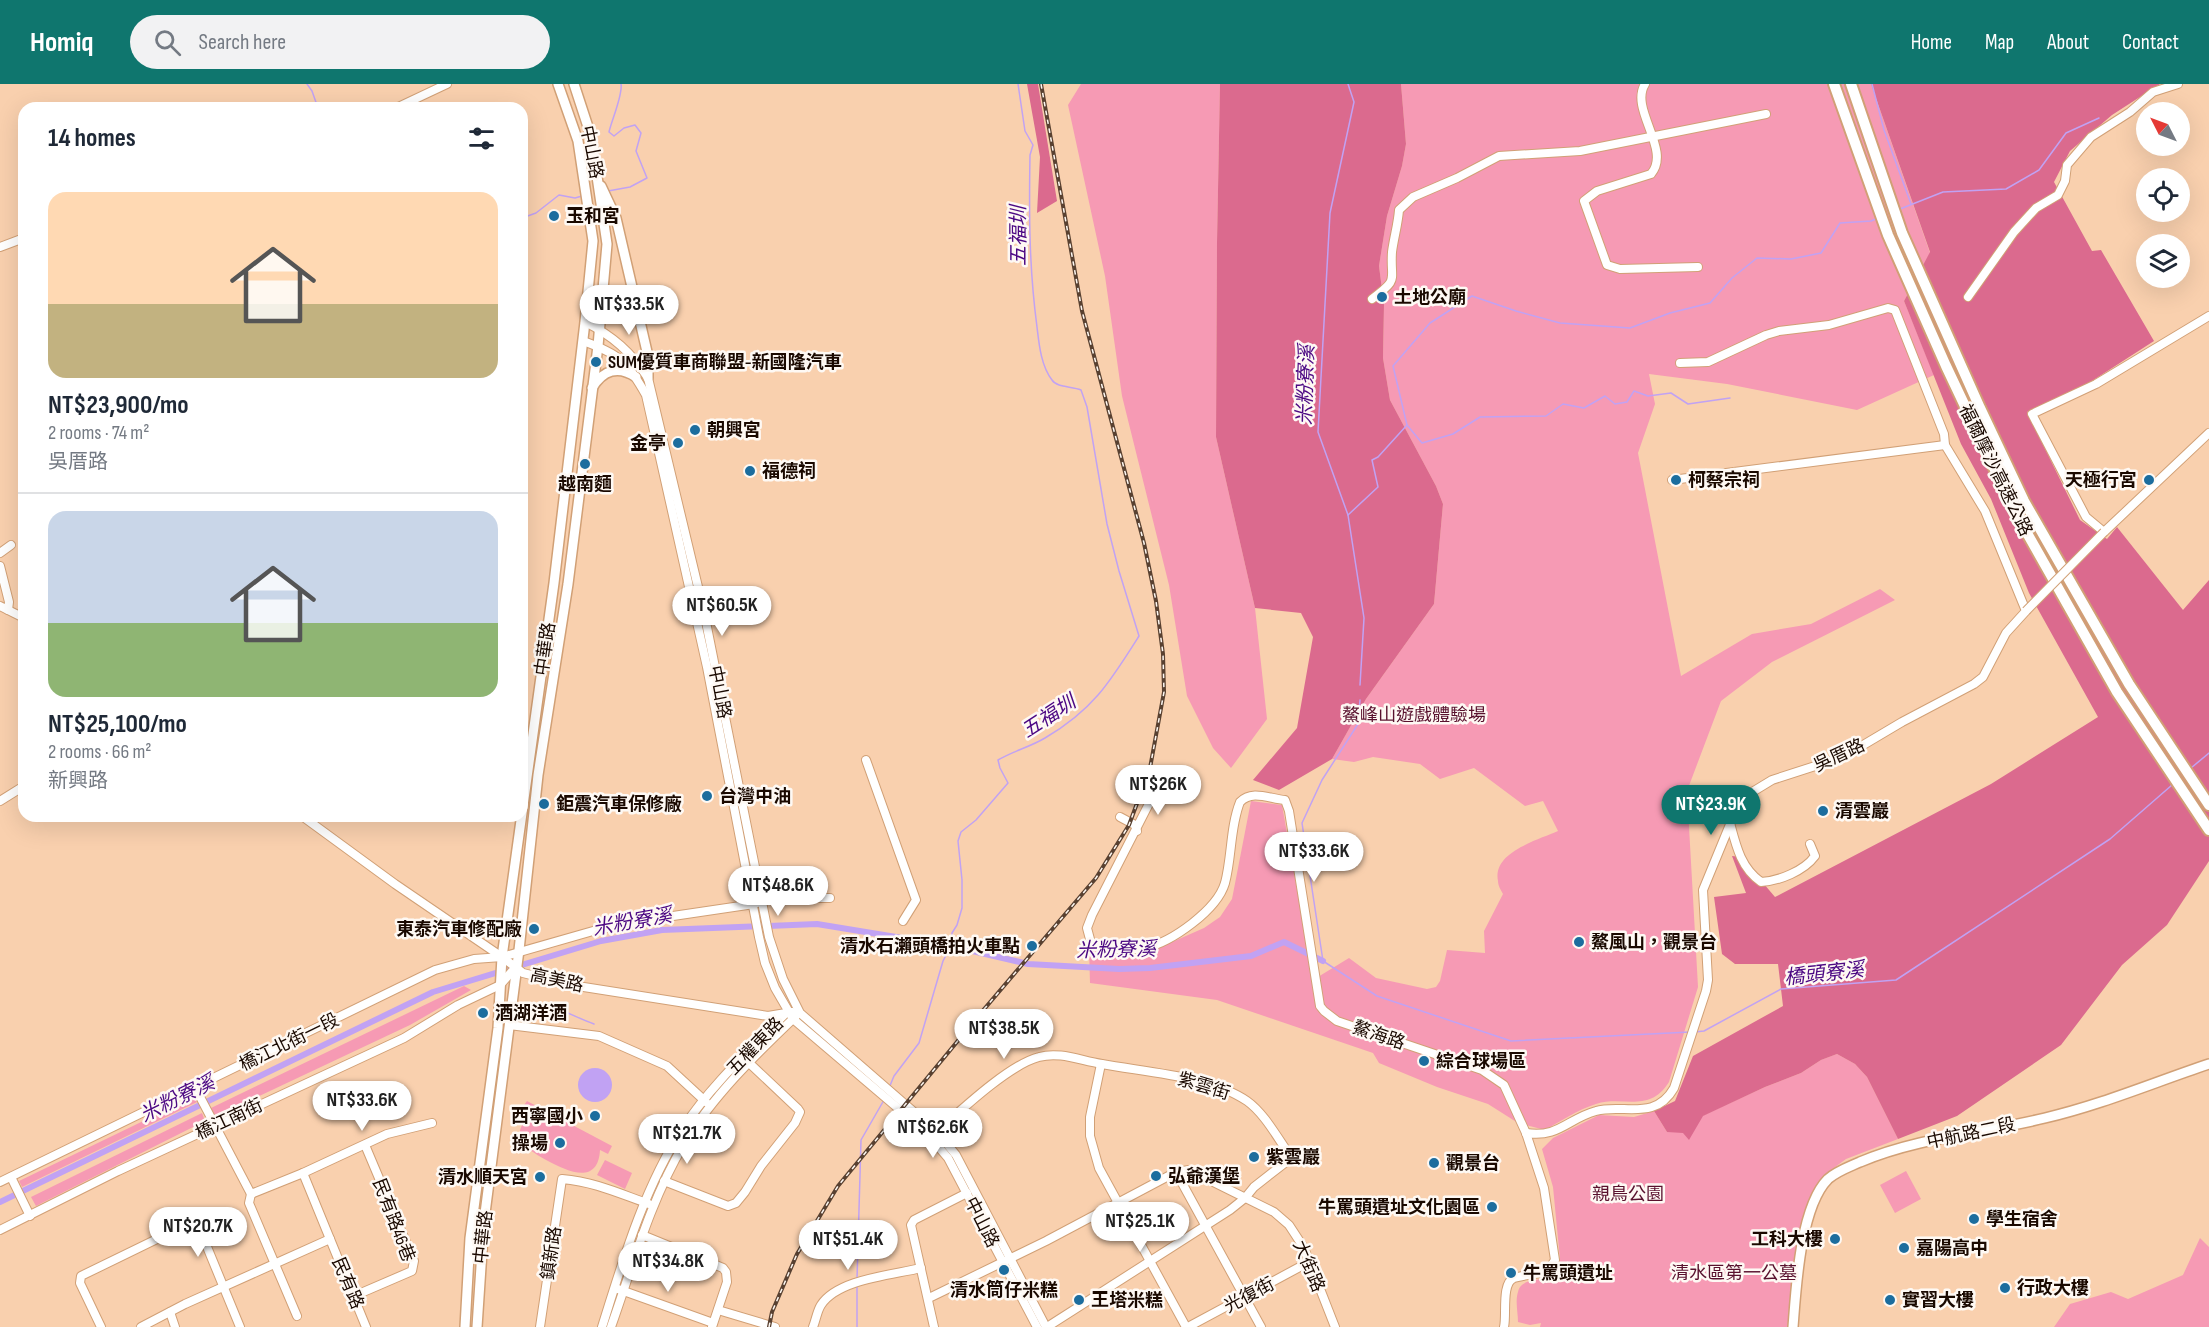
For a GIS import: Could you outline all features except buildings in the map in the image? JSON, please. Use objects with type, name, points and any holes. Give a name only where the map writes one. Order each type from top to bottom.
[{"type":"highway","name":"福爾摩沙高速公路","points":[[1834,84],[1888,235],[1946,366],[2014,510],[2117,692],[2209,830]]},
{"type":"highway","name":"福爾摩沙高速公路","points":[[1851,84],[1902,233],[2024,501],[2129,684],[2209,805]]},
{"type":"main road","name":"中山路","points":[[558,84],[578,141],[592,233],[582,341]]},
{"type":"main road","name":"中山路","points":[[574,84],[591,136],[607,244],[598,346]]},
{"type":"main road","points":[[597,177],[616,218],[648,356],[648,378]]},
{"type":"main road","name":"中華路","points":[[528,774],[554,583],[582,341]]},
{"type":"main road","name":"中華路","points":[[477,1327],[484,1221],[509,1025],[519,970],[519,950],[538,775],[568,584],[598,346]]},
{"type":"main road","points":[[591,390],[599,378],[610,371],[624,370],[636,377]]},
{"type":"main road","points":[[554,583],[568,584]]},
{"type":"main road","name":"中華路","points":[[465,1327],[470,1238],[498,1028],[503,957],[521,822]]},
{"type":"main road","name":"中航路二段","points":[[1793,1327],[1802,1244],[1813,1205],[1822,1187],[1839,1171],[1904,1147],[2066,1113],[2209,1064]]},
{"type":"street","points":[[409,102],[447,84]]},
{"type":"street","points":[[1645,84],[1642,89],[1642,104],[1653,137],[1658,163],[1651,174],[1597,191],[1584,201],[1607,265],[1620,269],[1698,267]]},
{"type":"street","points":[[1968,297],[2014,232],[2036,208],[2058,195],[2065,181],[2067,165],[2091,137],[2130,112],[2153,92],[2178,84]]},
{"type":"street","points":[[1372,299],[1387,288],[1394,276],[1392,252],[1398,229],[1399,210],[1413,197],[1499,156],[1580,151],[1766,114]]},
{"type":"street","points":[[0,247],[18,240]]},
{"type":"street","points":[[1680,363],[1708,362],[1779,331],[1829,325],[1891,308],[1895,310],[1899,315],[1944,434],[1945,445],[1985,511],[2026,610]]},
{"type":"street","points":[[2104,532],[2086,516],[2032,414],[2096,384],[2209,316]]},
{"type":"street","name":"中山路","points":[[585,322],[600,329],[633,356],[648,378],[704,612],[735,790]]},
{"type":"street","name":"中山路","points":[[582,341],[598,346],[623,360],[646,395],[735,790],[758,903],[783,979],[800,1013],[956,1155],[1037,1327]]},
{"type":"street","name":"吳厝路","points":[[1526,1133],[1547,1134],[1583,1115],[1599,1110],[1631,1111],[1652,1107],[1669,1097],[1706,991],[1708,970],[1703,890],[1730,823],[1743,799],[1772,780],[1843,757],[1983,677],[2006,633],[2026,610],[2104,532],[2209,433]]},
{"type":"street","points":[[1672,480],[1945,445]]},
{"type":"street","points":[[0,553],[11,545]]},
{"type":"street","points":[[0,566],[9,602],[4,608],[18,615]]},
{"type":"street","points":[[866,760],[916,900],[903,921]]},
{"type":"street","points":[[0,801],[18,790]]},
{"type":"street","points":[[1137,831],[1156,790]]},
{"type":"street","name":"鰲海路","points":[[1137,831],[1087,928],[1089,940],[1097,946],[1144,948],[1161,942],[1197,920],[1214,904],[1225,884],[1240,802],[1244,797],[1255,795],[1285,800],[1289,811],[1320,1006],[1337,1021],[1482,1070],[1504,1085],[1526,1133],[1544,1188],[1555,1260],[1547,1272],[1509,1281],[1506,1288],[1504,1327]]},
{"type":"street","points":[[1120,817],[1135,825],[1137,831]]},
{"type":"street","name":"高美路","points":[[310,822],[519,970],[571,985],[768,1016],[788,1011]]},
{"type":"street","points":[[1730,823],[1743,863],[1761,882],[1773,881],[1809,864],[1815,856],[1810,844]]},
{"type":"street","points":[[758,903],[772,898],[831,898]]},
{"type":"street","name":"中山路","points":[[758,903],[759,937],[765,963],[775,988],[793,1019],[934,1134],[1047,1327]]},
{"type":"street","name":"橋江北街一段","points":[[0,1182],[13,1180],[196,1092],[435,970],[474,959],[503,957],[519,950],[600,929],[758,903]]},
{"type":"street","name":"橋江南街","points":[[0,1230],[214,1126],[404,1038],[458,1005],[500,985],[519,970]]},
{"type":"street","name":"五權東路","points":[[611,1327],[626,1252],[649,1204],[669,1150],[743,1057],[788,1011],[800,1013]]},
{"type":"street","name":"五權東路","points":[[602,1327],[642,1235],[649,1204],[707,1103],[800,1013]]},
{"type":"street","points":[[509,1025],[599,1036],[667,1066],[707,1103]]},
{"type":"street","points":[[934,1134],[1020,1064],[1040,1056],[1062,1055],[1101,1064],[1090,1117],[1090,1136],[1099,1168],[1187,1327]]},
{"type":"street","points":[[664,1181],[728,1206],[736,1203],[761,1166],[795,1123],[800,1112],[780,1090],[743,1057]]},
{"type":"street","name":"紫雲街","points":[[1101,1064],[1184,1078],[1228,1090],[1248,1101],[1289,1154],[1286,1162],[1254,1187],[1245,1198]]},
{"type":"street","points":[[196,1092],[251,1194],[249,1203],[297,1316]]},
{"type":"street","points":[[251,1194],[387,1134],[432,1123]]},
{"type":"street","name":"民有路46巷","points":[[354,1296],[412,1271],[414,1267],[414,1261],[365,1145]]},
{"type":"street","name":"大街路","points":[[1176,1172],[1195,1171],[1274,1212],[1289,1225],[1299,1239],[1335,1327]]},
{"type":"street","points":[[929,1298],[1007,1261],[1176,1172],[1261,1327]]},
{"type":"street","name":"民有路","points":[[303,1173],[366,1327]]},
{"type":"street","name":"鎮新路","points":[[540,1327],[562,1179],[584,1181],[605,1187],[649,1204]]},
{"type":"street","points":[[13,1180],[30,1216]]},
{"type":"street","points":[[934,1327],[911,1225],[967,1193]]},
{"type":"street","points":[[1047,1327],[1151,1262],[1245,1198]]},
{"type":"street","points":[[101,1327],[80,1283],[81,1276],[196,1220],[240,1327]]},
{"type":"street","points":[[619,1289],[712,1325],[727,1282],[723,1268],[642,1235]]},
{"type":"street","name":"民有路","points":[[141,1327],[330,1239]]},
{"type":"street","name":"光復街","points":[[1187,1327],[1309,1262]]},
{"type":"street","points":[[813,1327],[822,1304],[835,1292],[851,1284],[921,1268]]},
{"type":"street","points":[[718,1310],[775,1327]]},
{"type":"street","points":[[170,1312],[175,1327]]},
{"type":"green space","points":[[1081,84],[1220,84],[1216,437],[1255,608],[1267,719],[1231,768],[1213,748],[1187,696],[1169,585],[1122,396],[1105,276],[1068,105]]},
{"type":"green space","name":"鰲峰山遊戲體驗場","points":[[1401,84],[1871,84],[1930,253],[1904,301],[1934,375],[1857,410],[1727,384],[1649,374],[1655,404],[1638,453],[1681,676],[1752,634],[1811,624],[1880,589],[1895,600],[1772,662],[1721,701],[1687,791],[1698,987],[1669,1082],[1653,1098],[1635,1102],[1616,1101],[1596,1104],[1576,1112],[1545,1130],[1518,1123],[1488,1104],[1437,1087],[1379,1063],[1373,1053],[1217,1000],[1090,983],[1089,948],[1154,950],[1204,928],[1220,917],[1232,899],[1251,801],[1282,805],[1313,980],[1349,958],[1376,978],[1427,989],[1436,987],[1440,981],[1447,950],[1485,953],[1484,931],[1503,894],[1498,881],[1498,871],[1502,862],[1518,848],[1558,831],[1543,801],[1525,806],[1474,768],[1440,779],[1420,764],[1373,757],[1354,762],[1332,759],[1366,699],[1434,604],[1443,504],[1436,486],[1390,400],[1383,358],[1384,305],[1379,266],[1387,216],[1406,144]]},
{"type":"green space","points":[[464,986],[471,990],[410,1025],[215,1117],[211,1108]]},
{"type":"green space","points":[[1837,1054],[1855,1064],[1867,1077],[1898,1139],[1846,1159],[1827,1173],[1815,1192],[1794,1261],[1789,1327],[1540,1327],[1541,1323],[1530,1325],[1518,1322],[1517,1299],[1521,1286],[1552,1274],[1560,1259],[1553,1187],[1542,1149],[1553,1138],[1599,1115],[1634,1117],[1654,1111],[1667,1132],[1801,1073],[1821,1060]]},
{"type":"green space","points":[[193,1097],[197,1102],[22,1187],[19,1181]]},
{"type":"green space","points":[[527,1101],[612,1146],[608,1154],[600,1150],[594,1168],[580,1173],[564,1169],[533,1152],[526,1147],[520,1135],[524,1122],[532,1114],[522,1108]]},
{"type":"green space","points":[[202,1113],[205,1121],[36,1206],[31,1197]]},
{"type":"green space","points":[[605,1160],[632,1173],[625,1189],[597,1175]]},
{"type":"green space","points":[[1906,1171],[1921,1199],[1895,1213],[1880,1185]]},
{"type":"green space","points":[[2200,1238],[2209,1247],[2209,1327],[2054,1327],[2070,1304],[2111,1292],[2128,1299],[2183,1275]]},
{"type":"shaded area","points":[[1027,84],[1038,84],[1057,201],[1037,213],[1040,157]]},
{"type":"shaded area","points":[[1220,84],[1401,84],[1406,144],[1387,216],[1379,266],[1384,305],[1383,358],[1390,400],[1436,486],[1443,504],[1434,604],[1366,699],[1332,759],[1279,790],[1253,780],[1297,728],[1313,637],[1301,613],[1255,608],[1216,437]]},
{"type":"shaded area","points":[[1871,84],[2160,84],[2112,115],[2070,151],[2054,182],[2092,251],[2101,250],[2154,341],[2078,390],[2027,412],[2080,520],[2107,539],[2117,527],[2183,610],[2209,580],[2209,861],[2167,925],[2122,965],[2061,1045],[1957,1116],[1898,1139],[1867,1077],[1855,1064],[1837,1054],[1821,1060],[1801,1073],[1703,1116],[1689,1140],[1683,1133],[1667,1132],[1654,1111],[1675,1101],[1693,1056],[1783,1006],[1778,964],[1735,964],[1722,954],[1714,897],[1746,893],[1732,856],[1741,857],[1775,897],[1991,784],[2098,717],[2029,593],[1991,499],[1961,444],[1904,301],[1930,252]]},
{"type":"shaded area","points":[[595,1068],[607,1073],[612,1085],[607,1097],[595,1102],[583,1097],[578,1085],[583,1073]]},
{"type":"waterway","points":[[307,84],[316,102]]},
{"type":"waterway","points":[[608,191],[630,187],[647,178],[636,151],[641,133],[635,125],[624,128],[614,136],[609,132],[619,101],[621,84]]},
{"type":"waterway","name":"五福圳","points":[[889,1088],[894,1076],[919,1043],[943,961],[951,946],[952,933],[962,908],[958,841],[961,832],[976,820],[1008,783],[998,760],[1045,738],[1076,717],[1099,694],[1139,636],[1107,524],[1087,407],[1081,390],[1054,383],[1045,368],[1041,355],[1034,305],[1030,241],[1030,155],[1033,145],[1025,131],[1018,84]]},
{"type":"waterway","name":"米粉寮溪","points":[[1348,84],[1354,102],[1330,213],[1318,432],[1348,515],[1364,618],[1360,685]]},
{"type":"waterway","points":[[1872,84],[1884,130],[1911,204]]},
{"type":"waterway","points":[[1900,209],[1943,192],[2006,189],[2039,170],[2066,133],[2099,118]]},
{"type":"waterway","points":[[528,216],[536,213],[559,195],[575,198],[582,196]]},
{"type":"waterway","points":[[1348,515],[1378,487],[1372,460],[1378,457],[1407,425],[1393,366],[1430,323],[1472,296],[1560,323],[1630,328],[1670,313],[1710,303],[1732,278],[1757,258],[1791,259],[1821,253],[1840,223],[1876,219]]},
{"type":"waterway","points":[[1407,425],[1422,443],[1453,434],[1480,417],[1546,416],[1563,404],[1584,408],[1605,396],[1615,404],[1627,402],[1634,391],[1648,396],[1671,393],[1688,404],[1730,398]]},
{"type":"waterway","name":"橋頭寮溪","points":[[1360,700],[1358,724],[1322,780],[1302,823],[1323,961],[1377,996],[1511,1041],[1690,1032]]},
{"type":"waterway","name":"橋頭寮溪","points":[[2191,768],[2209,753]]},
{"type":"waterway","name":"橋頭寮溪","points":[[1695,1032],[1704,1031],[1781,989],[1896,980],[2110,839],[2172,785]]},
{"type":"waterway","name":"米粉寮溪","points":[[0,1202],[433,992],[601,941],[662,930],[817,924],[951,946],[1028,964],[1119,969],[1150,968],[1251,956],[1284,942],[1323,961]]},
{"type":"waterway","points":[[525,1006],[551,1007],[594,1024]]},
{"type":"waterway","name":"五福圳","points":[[857,1279],[861,1140],[884,1100]]},
{"type":"waterway","name":"五福圳","points":[[857,1286],[857,1327]]},
{"type":"railway","points":[[769,1327],[772,1312],[797,1254],[838,1186],[1096,878],[1129,825],[1150,768],[1164,692],[1163,654],[1156,601],[1144,543],[1082,311],[1041,84]]},
{"type":"place","name":"玉和宮","points":[[554,216]]},
{"type":"place","name":"土地公廟","points":[[1382,297]]},
{"type":"place","name":"SUM優質車商聯盟-新國隆汽車","points":[[596,362]]},
{"type":"place","name":"朝興宮","points":[[695,430]]},
{"type":"place","name":"金亭","points":[[678,443]]},
{"type":"place","name":"越南麵","points":[[585,464]]},
{"type":"place","name":"福德祠","points":[[750,471]]},
{"type":"place","name":"柯蔡宗祠","points":[[1676,480]]},
{"type":"place","name":"天極行宮","points":[[2149,480]]},
{"type":"place","name":"台灣中油","points":[[707,796]]},
{"type":"place","name":"鉅震汽車保修廠","points":[[544,804]]},
{"type":"place","name":"清雲巖","points":[[1823,811]]},
{"type":"place","name":"東泰汽車修配廠","points":[[534,929]]},
{"type":"place","name":"鰲風山，觀景台","points":[[1579,942]]},
{"type":"place","name":"清水石瀨頭橋拍火車點","points":[[1032,946]]},
{"type":"place","name":"酒湖洋酒","points":[[483,1013]]},
{"type":"place","name":"綜合球場區","points":[[1424,1061]]},
{"type":"place","name":"西寧國小","points":[[595,1116]]},
{"type":"place","name":"操場","points":[[560,1143]]},
{"type":"place","name":"紫雲巖","points":[[1254,1157]]},
{"type":"place","name":"觀景台","points":[[1434,1163]]},
{"type":"place","name":"弘爺漢堡","points":[[1156,1176]]},
{"type":"place","name":"清水順天宮","points":[[540,1177]]},
{"type":"place","name":"牛罵頭遺址文化園區","points":[[1492,1207]]},
{"type":"place","name":"學生宿舍","points":[[1974,1219]]},
{"type":"place","name":"工科大樓","points":[[1835,1239]]},
{"type":"place","name":"嘉陽高中","points":[[1904,1248]]},
{"type":"place","name":"清水筒仔米糕","points":[[1004,1270]]},
{"type":"place","name":"牛罵頭遺址","points":[[1511,1273]]},
{"type":"place","name":"行政大樓","points":[[2005,1288]]},
{"type":"place","name":"王塔米糕","points":[[1079,1300]]},
{"type":"place","name":"實習大樓","points":[[1890,1300]]},
{"type":"park label","name":"親鳥公園","points":[[1628,1194]]},
{"type":"park label","name":"清水區第一公墓","points":[[1734,1273]]}]
